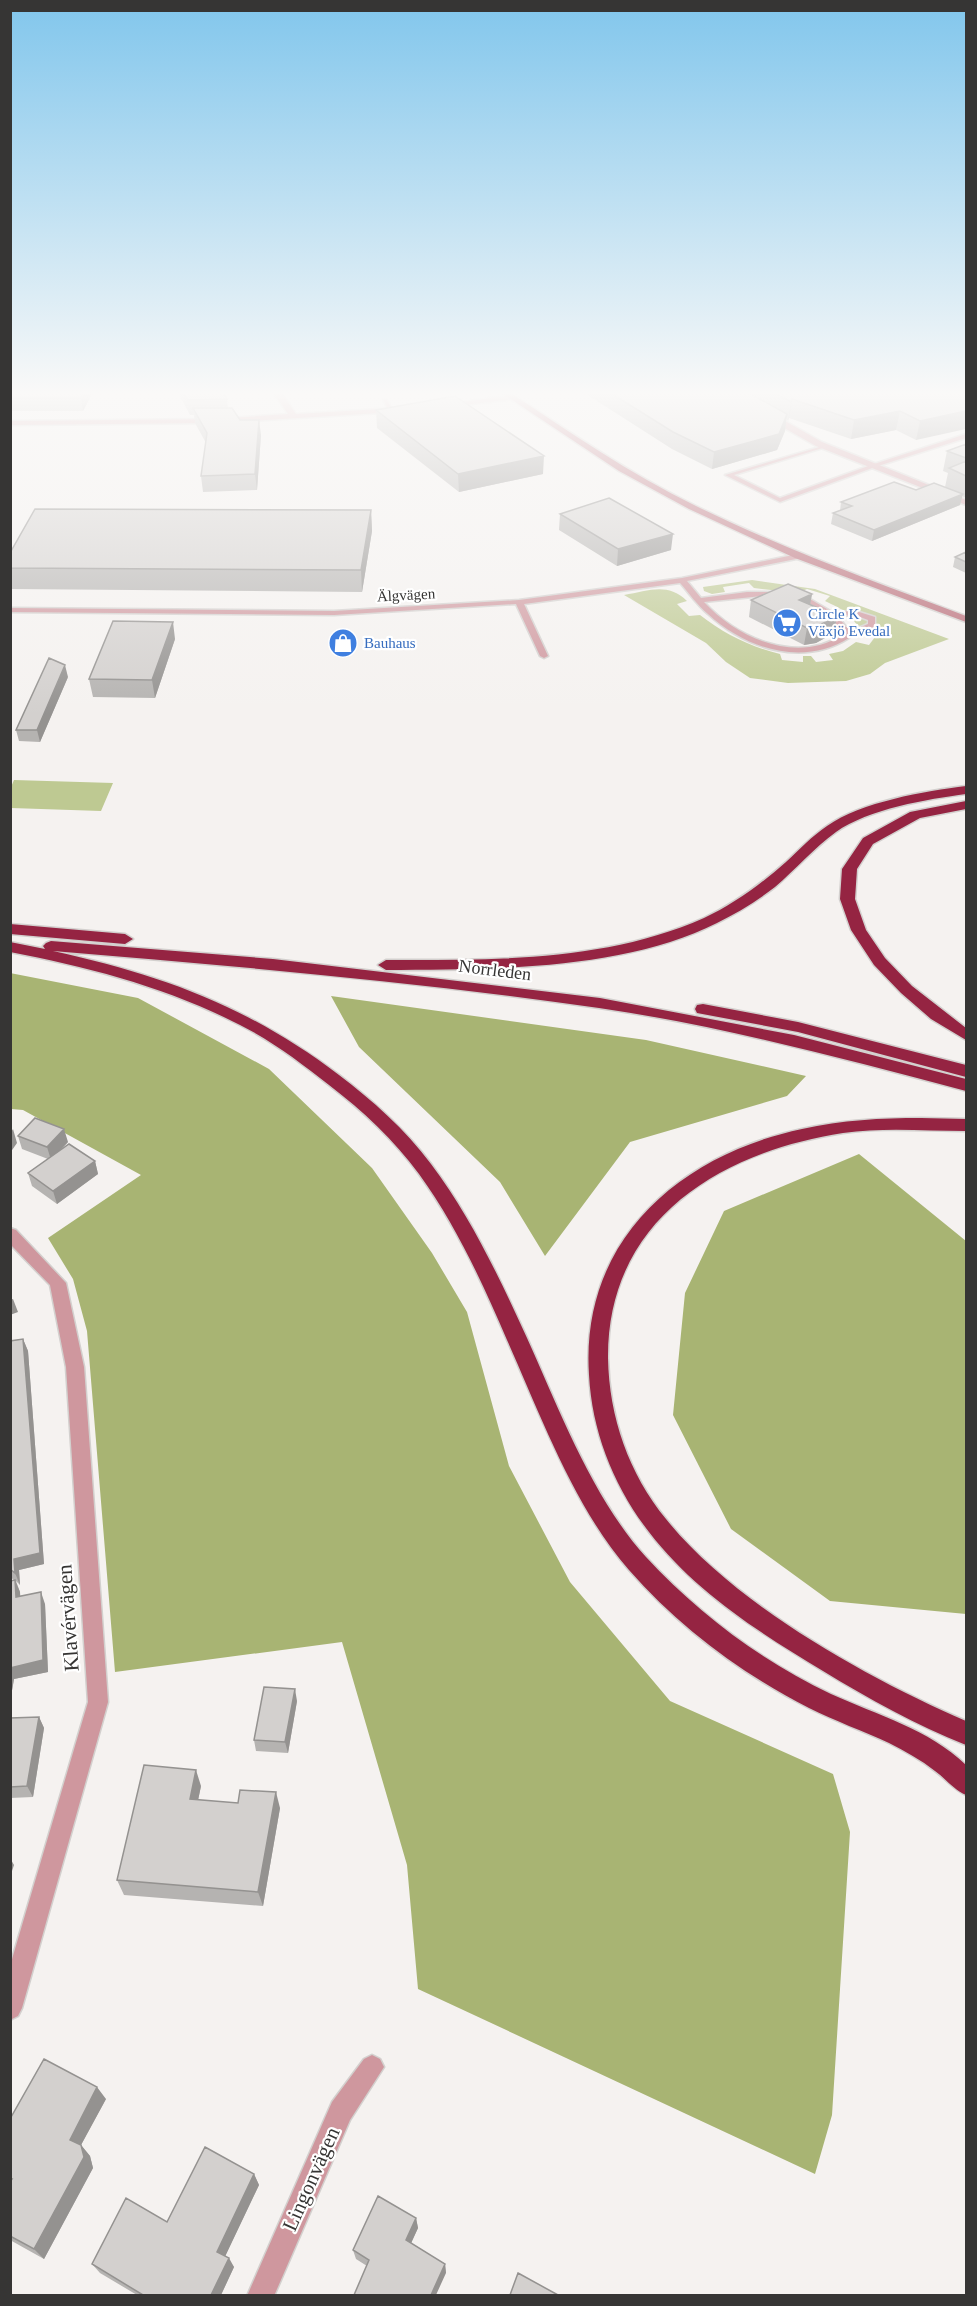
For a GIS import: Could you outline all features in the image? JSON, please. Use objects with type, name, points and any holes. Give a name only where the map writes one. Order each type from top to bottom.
[{"type":"highway","points":[[386,965],[458,965],[542,958],[615,949],[654,941],[724,914],[749,899],[833,828],[849,820],[894,803],[966,790]]},
{"type":"highway","points":[[966,805],[910,817],[883,830],[854,857],[847,872],[846,895],[851,915],[861,934],[894,978],[939,1018],[966,1035]]},
{"type":"highway","name":"Norrleden","points":[[10,929],[386,965],[581,989],[694,1007],[798,1028],[966,1071]]},
{"type":"highway","name":"Norrleden","points":[[10,942],[284,965],[600,1003],[794,1040],[966,1085]]},
{"type":"highway","points":[[10,947],[54,955],[128,975],[185,994],[247,1022],[304,1058],[355,1096],[397,1135],[424,1167],[456,1214],[482,1263],[551,1420],[584,1487],[638,1564],[681,1607],[727,1647],[821,1701],[929,1750],[949,1764],[966,1782]]},
{"type":"highway","points":[[959,1727],[869,1686],[772,1628],[719,1590],[668,1537],[638,1499],[602,1412],[597,1364],[599,1317],[623,1251],[639,1227],[682,1187],[750,1150],[815,1133],[844,1128],[920,1122],[966,1125]]},
{"type":"street","points":[[678,500],[798,556],[966,619]]},
{"type":"street","name":"Klavérvägen","points":[[10,1234],[58,1283],[75,1367],[98,1702],[10,2008]]},
{"type":"street","name":"Lingonvägen","points":[[260,2295],[341,2111],[372,2067]]},
{"type":"lane","name":"Älgvägen","points":[[10,610],[334,613],[519,602],[682,580],[798,556]]},
{"type":"lane","points":[[682,580],[699,601],[712,614],[741,633],[795,651],[827,648],[846,636],[844,629],[832,614],[801,598],[767,592],[699,601]]},
{"type":"lane","points":[[519,602],[544,656]]},
{"type":"lane","points":[[832,614],[856,613],[872,619],[872,625],[867,627],[844,629]]},
{"type":"green space","points":[[752,580],[815,589],[949,639],[885,663],[870,674],[846,681],[788,683],[750,678],[726,662],[706,643],[624,595],[657,589],[672,591],[687,601],[677,604],[689,616],[700,615],[738,639],[780,654],[782,660],[803,662],[803,656],[811,656],[816,662],[833,660],[829,654],[843,651],[856,642],[869,645],[875,637],[861,632],[846,613],[825,601],[830,596],[807,589],[798,593],[754,588],[749,583],[723,587],[725,592],[712,594],[704,591],[703,587]]},
{"type":"green space","points":[[14,780],[113,783],[101,811],[11,808],[11,787]]},
{"type":"green space","points":[[10,973],[138,998],[269,1069],[372,1168],[432,1253],[467,1312],[509,1466],[570,1582],[670,1701],[833,1774],[850,1832],[832,2115],[815,2174],[418,1989],[407,1865],[342,1642],[115,1672],[87,1331],[73,1279],[48,1238],[141,1175],[23,1110],[11,1109]]},
{"type":"green space","points":[[331,996],[646,1040],[806,1076],[787,1096],[630,1142],[545,1256],[500,1182],[359,1047]]},
{"type":"green space","points":[[859,1154],[966,1241],[966,1614],[830,1601],[731,1529],[673,1415],[685,1293],[724,1211]]},
{"type":"building","points":[[604,500],[612,500],[673,534],[618,549],[560,514]]},
{"type":"building","points":[[847,500],[949,500],[874,530],[833,513],[852,506],[841,502]]},
{"type":"building","points":[[35,509],[371,510],[361,570],[10,568],[10,553]]},
{"type":"building","points":[[966,552],[966,562],[955,557]]},
{"type":"building","points":[[788,584],[812,594],[799,600],[837,616],[818,626],[807,628],[751,600]]},
{"type":"building","points":[[113,621],[173,622],[152,680],[89,679]]},
{"type":"building","points":[[49,658],[65,665],[37,730],[16,730]]},
{"type":"building","points":[[35,1118],[64,1129],[47,1147],[18,1136]]},
{"type":"building","points":[[69,1144],[95,1161],[53,1191],[28,1173]]},
{"type":"building","points":[[23,1339],[40,1553],[14,1559],[15,1573],[10,1569],[10,1341]]},
{"type":"building","points":[[15,1580],[16,1597],[41,1592],[43,1660],[10,1668],[10,1581]]},
{"type":"building","points":[[264,1687],[295,1689],[285,1742],[254,1740]]},
{"type":"building","points":[[39,1717],[27,1786],[10,1787],[10,1718]]},
{"type":"building","points":[[144,1765],[196,1770],[190,1799],[238,1803],[240,1790],[276,1792],[258,1892],[117,1880]]},
{"type":"building","points":[[44,2059],[97,2087],[70,2140],[81,2145],[84,2157],[34,2249],[10,2236],[10,2182],[12,2179],[10,2179],[10,2119]]},
{"type":"building","points":[[205,2147],[254,2174],[217,2252],[229,2258],[211,2295],[143,2295],[92,2264],[126,2198],[167,2222]]},
{"type":"building","points":[[378,2196],[416,2218],[406,2240],[445,2264],[431,2295],[354,2295],[369,2260],[353,2250]]},
{"type":"building","points":[[518,2273],[558,2295],[510,2295]]},
{"type":"place","name":"Circle K Växjö Evedal","points":[[787,623]]},
{"type":"place","name":"Bauhaus","points":[[343,643]]}]
